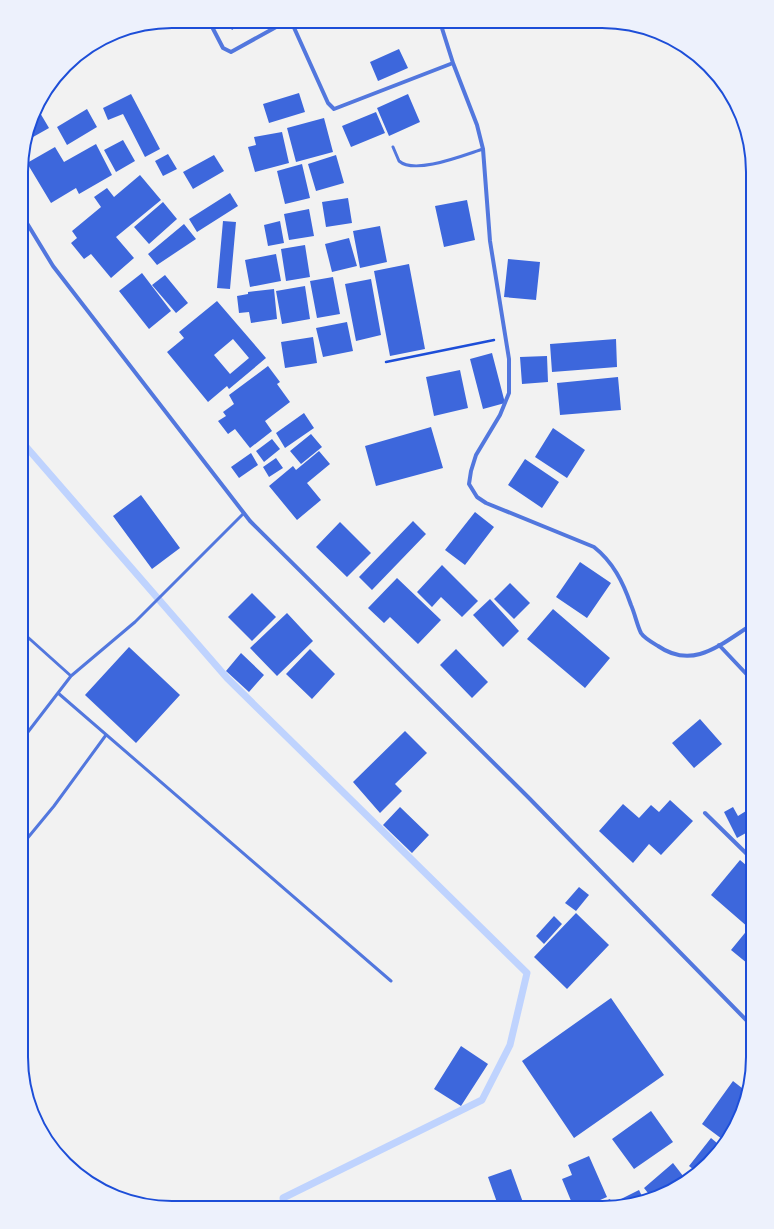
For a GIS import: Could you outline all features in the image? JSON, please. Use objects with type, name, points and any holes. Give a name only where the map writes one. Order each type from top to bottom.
[{"type":"street","points":[[213,28],[223,48],[230,52],[274,28]]},
{"type":"street","points":[[294,28],[328,104],[334,109],[454,63]]},
{"type":"street","points":[[442,28],[477,125],[483,149],[490,241],[509,359],[509,393],[500,415],[476,455],[469,484],[472,492],[486,503],[594,546],[607,557],[622,582],[642,635],[665,651],[679,656],[692,657],[702,655],[746,628]]},
{"type":"street","points":[[28,225],[53,266],[250,521],[522,791],[746,1020]]},
{"type":"street","points":[[719,645],[746,674]]},
{"type":"street","points":[[705,813],[746,853]]},
{"type":"lane","points":[[393,146],[399,161],[409,166],[441,163],[483,149]]},
{"type":"lane","points":[[28,732],[71,676],[134,622],[244,513]]},
{"type":"lane","points":[[28,637],[71,676]]},
{"type":"lane","points":[[58,693],[391,981]]},
{"type":"lane","points":[[28,838],[54,806],[106,736]]},
{"type":"path","points":[[386,362],[506,338]]},
{"type":"building","points":[[399,49],[408,68],[378,81],[370,62]]},
{"type":"building","points":[[299,93],[305,112],[269,123],[263,104]]},
{"type":"building","points":[[131,94],[160,149],[145,157],[123,114],[108,120],[103,108]]},
{"type":"building","points":[[408,94],[420,122],[389,136],[377,108]]},
{"type":"building","points":[[87,109],[97,127],[67,145],[57,127]]},
{"type":"building","points":[[376,112],[385,133],[351,147],[342,126]]},
{"type":"building","points":[[41,114],[49,128],[32,137]]},
{"type":"building","points":[[324,118],[333,152],[296,162],[287,128]]},
{"type":"building","points":[[282,132],[289,163],[255,172],[248,147],[256,145],[254,137]]},
{"type":"building","points":[[123,140],[135,161],[116,172],[104,150]]},
{"type":"building","points":[[96,144],[112,175],[79,194],[76,188],[51,203],[28,162],[55,147],[64,162]]},
{"type":"building","points":[[168,154],[177,169],[163,176],[155,161]]},
{"type":"building","points":[[214,155],[224,171],[193,189],[183,172]]},
{"type":"building","points":[[336,155],[344,183],[316,191],[308,164]]},
{"type":"building","points":[[302,164],[310,198],[285,204],[277,171]]},
{"type":"building","points":[[140,175],[161,200],[116,237],[134,258],[111,278],[91,254],[84,259],[71,243],[77,238],[72,231],[101,207],[94,197],[107,188],[114,197]]},
{"type":"building","points":[[230,193],[238,206],[197,232],[189,219]]},
{"type":"building","points":[[348,198],[352,223],[326,227],[322,202]]},
{"type":"building","points":[[467,200],[475,240],[444,247],[435,206]]},
{"type":"building","points":[[163,202],[177,219],[149,244],[134,227]]},
{"type":"building","points":[[309,209],[314,236],[289,240],[284,214]]},
{"type":"building","points":[[223,221],[236,222],[230,289],[217,288]]},
{"type":"building","points":[[280,221],[284,243],[268,246],[264,225]]},
{"type":"building","points":[[184,224],[196,239],[157,265],[148,254]]},
{"type":"building","points":[[380,226],[387,262],[360,268],[353,231]]},
{"type":"building","points":[[349,238],[357,266],[332,272],[325,244]]},
{"type":"building","points":[[305,245],[310,277],[286,281],[281,249]]},
{"type":"building","points":[[276,254],[281,281],[250,287],[245,260]]},
{"type":"building","points":[[508,259],[540,262],[536,300],[504,297]]},
{"type":"building","points":[[409,264],[425,349],[390,356],[374,271]]},
{"type":"building","points":[[142,273],[171,311],[149,329],[119,291]]},
{"type":"building","points":[[165,275],[188,303],[176,313],[152,285]]},
{"type":"building","points":[[333,277],[340,314],[317,318],[310,281]]},
{"type":"building","points":[[371,279],[381,335],[356,341],[345,284]]},
{"type":"building","points":[[305,286],[310,319],[282,324],[276,291]]},
{"type":"building","points":[[274,289],[277,319],[251,323],[249,312],[239,313],[237,296],[248,294],[248,292]]},
{"type":"building","points":[[217,301],[266,358],[229,389],[227,386],[208,402],[167,352],[184,338],[179,332]],"holes":[[[233,339],[249,358],[230,374],[214,355]]]},
{"type":"building","points":[[347,322],[353,351],[323,357],[316,328]]},
{"type":"building","points":[[313,337],[317,363],[285,368],[281,342]]},
{"type":"building","points":[[616,339],[617,367],[552,372],[550,344]]},
{"type":"building","points":[[492,353],[505,403],[483,409],[470,359]]},
{"type":"building","points":[[547,356],[548,382],[522,384],[520,357]]},
{"type":"building","points":[[268,366],[280,382],[277,384],[290,402],[265,421],[272,431],[250,448],[235,429],[228,434],[218,421],[226,416],[223,412],[234,404],[229,395]]},
{"type":"building","points":[[460,370],[468,408],[434,416],[426,377]]},
{"type":"building","points":[[618,377],[621,410],[560,415],[557,383]]},
{"type":"building","points":[[304,413],[314,428],[285,448],[276,433]]},
{"type":"building","points":[[431,427],[443,468],[376,486],[365,446]]},
{"type":"building","points":[[553,428],[585,450],[567,478],[535,457]]},
{"type":"building","points":[[311,434],[322,447],[301,464],[290,451]]},
{"type":"building","points":[[272,439],[280,449],[264,462],[256,451]]},
{"type":"building","points":[[319,451],[330,464],[307,483],[321,500],[297,520],[269,486],[293,466],[296,470]]},
{"type":"building","points":[[251,453],[258,465],[239,478],[231,467]]},
{"type":"building","points":[[276,458],[283,468],[269,477],[263,467]]},
{"type":"building","points":[[525,459],[559,482],[542,508],[508,485]]},
{"type":"building","points":[[141,495],[180,548],[152,569],[113,516]]},
{"type":"building","points":[[475,512],[494,527],[465,565],[445,550]]},
{"type":"building","points":[[413,521],[426,534],[372,590],[359,577]]},
{"type":"building","points":[[340,522],[371,553],[347,577],[316,547]]},
{"type":"building","points":[[580,562],[611,583],[587,618],[556,597]]},
{"type":"building","points":[[442,565],[478,601],[462,617],[441,597],[432,607],[417,592]]},
{"type":"building","points":[[397,578],[441,620],[418,644],[390,617],[384,623],[368,608]]},
{"type":"building","points":[[510,583],[530,603],[514,619],[494,599]]},
{"type":"building","points":[[252,593],[276,617],[252,641],[228,617]]},
{"type":"building","points":[[490,599],[519,631],[503,647],[473,615]]},
{"type":"building","points":[[553,609],[610,658],[585,688],[527,639]]},
{"type":"building","points":[[287,613],[313,641],[277,676],[250,648]]},
{"type":"building","points":[[129,647],[180,695],[136,743],[85,695]]},
{"type":"building","points":[[310,649],[335,674],[312,699],[286,674]]},
{"type":"building","points":[[456,649],[488,682],[472,698],[440,665]]},
{"type":"building","points":[[241,653],[264,675],[249,692],[226,671]]},
{"type":"building","points":[[700,719],[722,744],[694,768],[672,743]]},
{"type":"building","points":[[405,731],[427,753],[395,784],[402,791],[380,813],[353,782]]},
{"type":"building","points":[[670,800],[693,821],[661,855],[649,844],[633,863],[599,831],[623,804],[639,818],[651,805],[659,812]]},
{"type":"building","points":[[400,807],[429,835],[412,853],[383,825]]},
{"type":"building","points":[[733,807],[738,816],[746,811],[746,833],[737,838],[724,812]]},
{"type":"building","points":[[740,860],[746,865],[746,925],[711,895]]},
{"type":"building","points":[[579,887],[589,895],[576,911],[565,903]]},
{"type":"building","points":[[576,913],[609,945],[567,989],[534,957]]},
{"type":"building","points":[[554,916],[562,924],[544,944],[536,936]]},
{"type":"building","points":[[746,932],[746,962],[731,950]]},
{"type":"building","points":[[611,998],[664,1075],[574,1138],[522,1061]]},
{"type":"building","points":[[461,1046],[488,1064],[461,1106],[434,1089]]},
{"type":"building","points":[[733,1081],[742,1088],[735,1112],[721,1138],[702,1124]]},
{"type":"building","points":[[651,1111],[673,1142],[634,1169],[612,1139]]},
{"type":"building","points":[[711,1138],[717,1143],[704,1159],[693,1169],[689,1166]]},
{"type":"building","points":[[589,1156],[607,1197],[598,1201],[571,1201],[562,1179],[572,1175],[568,1165]]},
{"type":"building","points":[[673,1163],[683,1176],[666,1186],[648,1193],[644,1188]]},
{"type":"building","points":[[511,1169],[522,1201],[497,1201],[488,1177]]},
{"type":"building","points":[[639,1190],[642,1195],[621,1200],[618,1200]]},
{"type":"waterway","points":[[28,449],[227,678],[527,973],[510,1045],[482,1100],[283,1198],[283,1201]]}]
